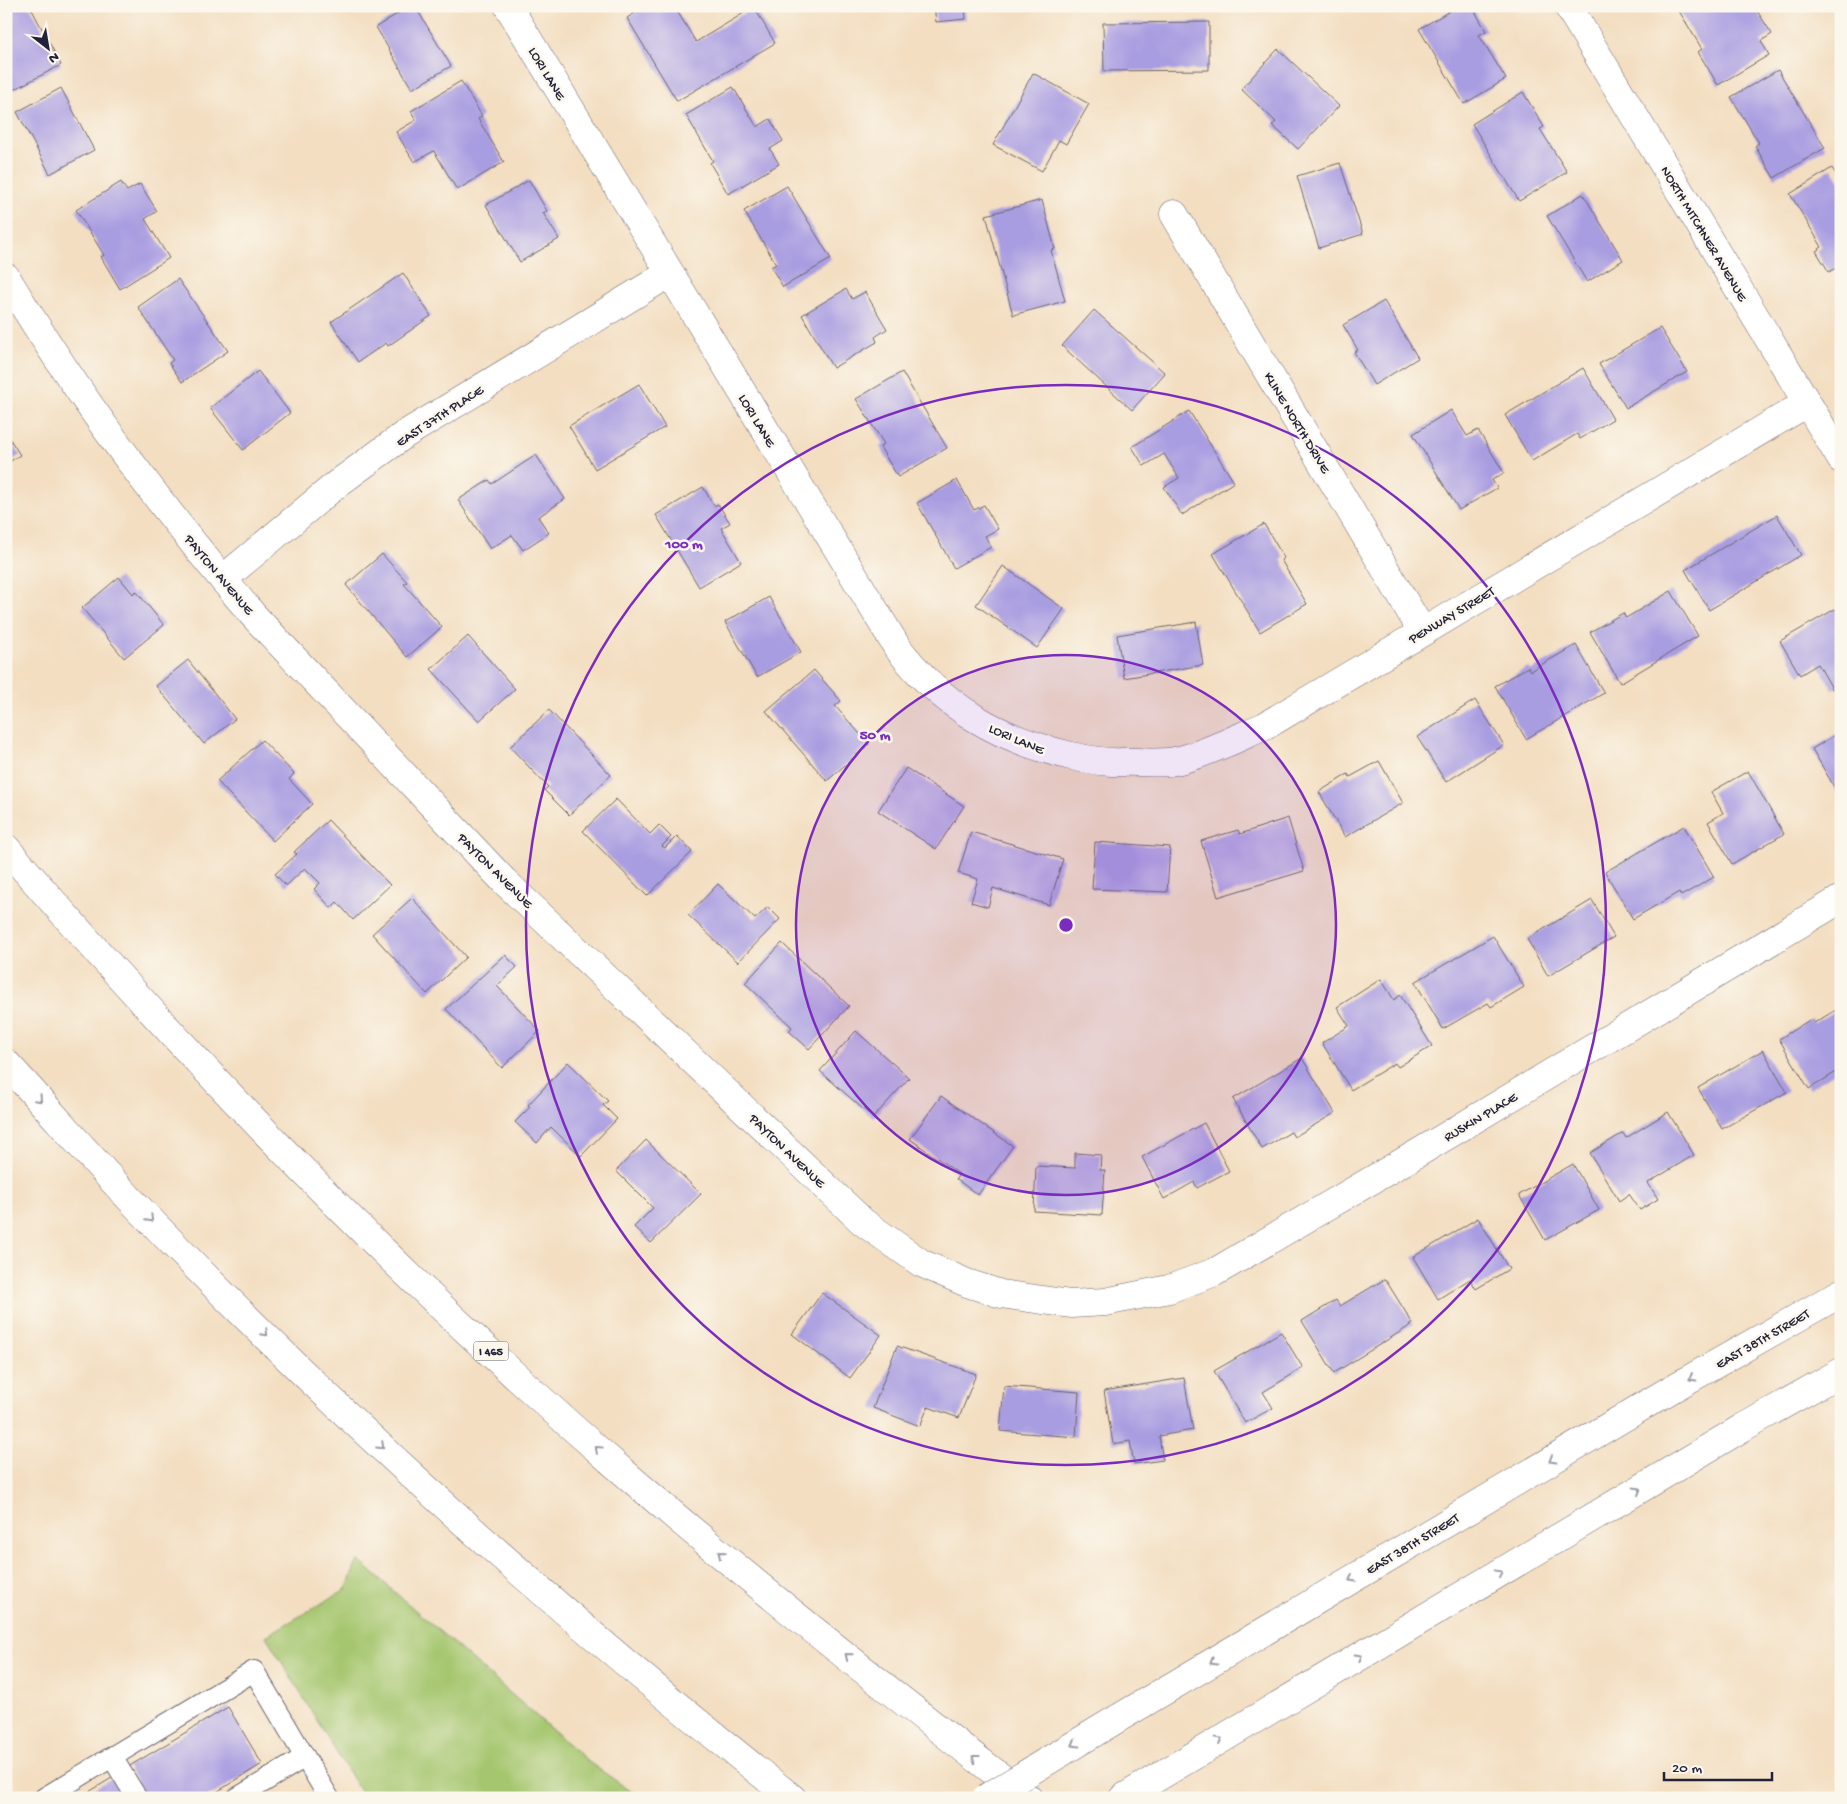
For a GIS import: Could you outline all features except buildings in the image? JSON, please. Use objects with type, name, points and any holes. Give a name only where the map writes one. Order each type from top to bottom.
[{"type":"main road","name":"LORI LANE","points":[[508,6],[881,623],[907,660],[932,687],[974,719],[1020,742],[1053,753],[1077,758]]},
{"type":"main road","name":"NORTH MITCHNER AVENUE","points":[[1568,6],[1841,459]]},
{"type":"main road","name":"KLINE NORTH DRIVE","points":[[1174,214],[1422,631]]},
{"type":"main road","name":"EAST 37TH PLACE","points":[[223,579],[337,484],[404,435],[670,273]]},
{"type":"main road","name":"PAYTON AVENUE","points":[[6,277],[102,422],[159,500],[253,615],[504,881],[863,1222],[921,1263],[984,1289],[1018,1297],[1071,1304],[1105,1302]]},
{"type":"main road","name":"PENWAY STREET","points":[[1077,758],[1115,764],[1180,760],[1265,726],[1806,403]]},
{"type":"main road","name":"I 465","points":[[6,848],[68,920],[248,1114],[431,1297],[627,1475],[928,1722],[1028,1798]]},
{"type":"main road","name":"RUSKIN PLACE","points":[[1105,1302],[1169,1290],[1215,1272],[1418,1153],[1841,899]]},
{"type":"main road","points":[[6,1063],[130,1199],[313,1382],[408,1472],[657,1690],[792,1798]]},
{"type":"main road","name":"EAST 38TH STREET","points":[[986,1798],[1670,1390],[1841,1293]]},
{"type":"main road","points":[[1123,1798],[1742,1428],[1841,1372]]},
{"type":"lane","points":[[44,1798],[254,1672],[329,1798]]},
{"type":"lane","points":[[112,1757],[137,1798]]},
{"type":"lane","points":[[237,1798],[305,1757]]},
{"type":"green space","points":[[358,1560],[590,1763],[641,1798],[364,1798],[266,1636],[346,1589]]}]
